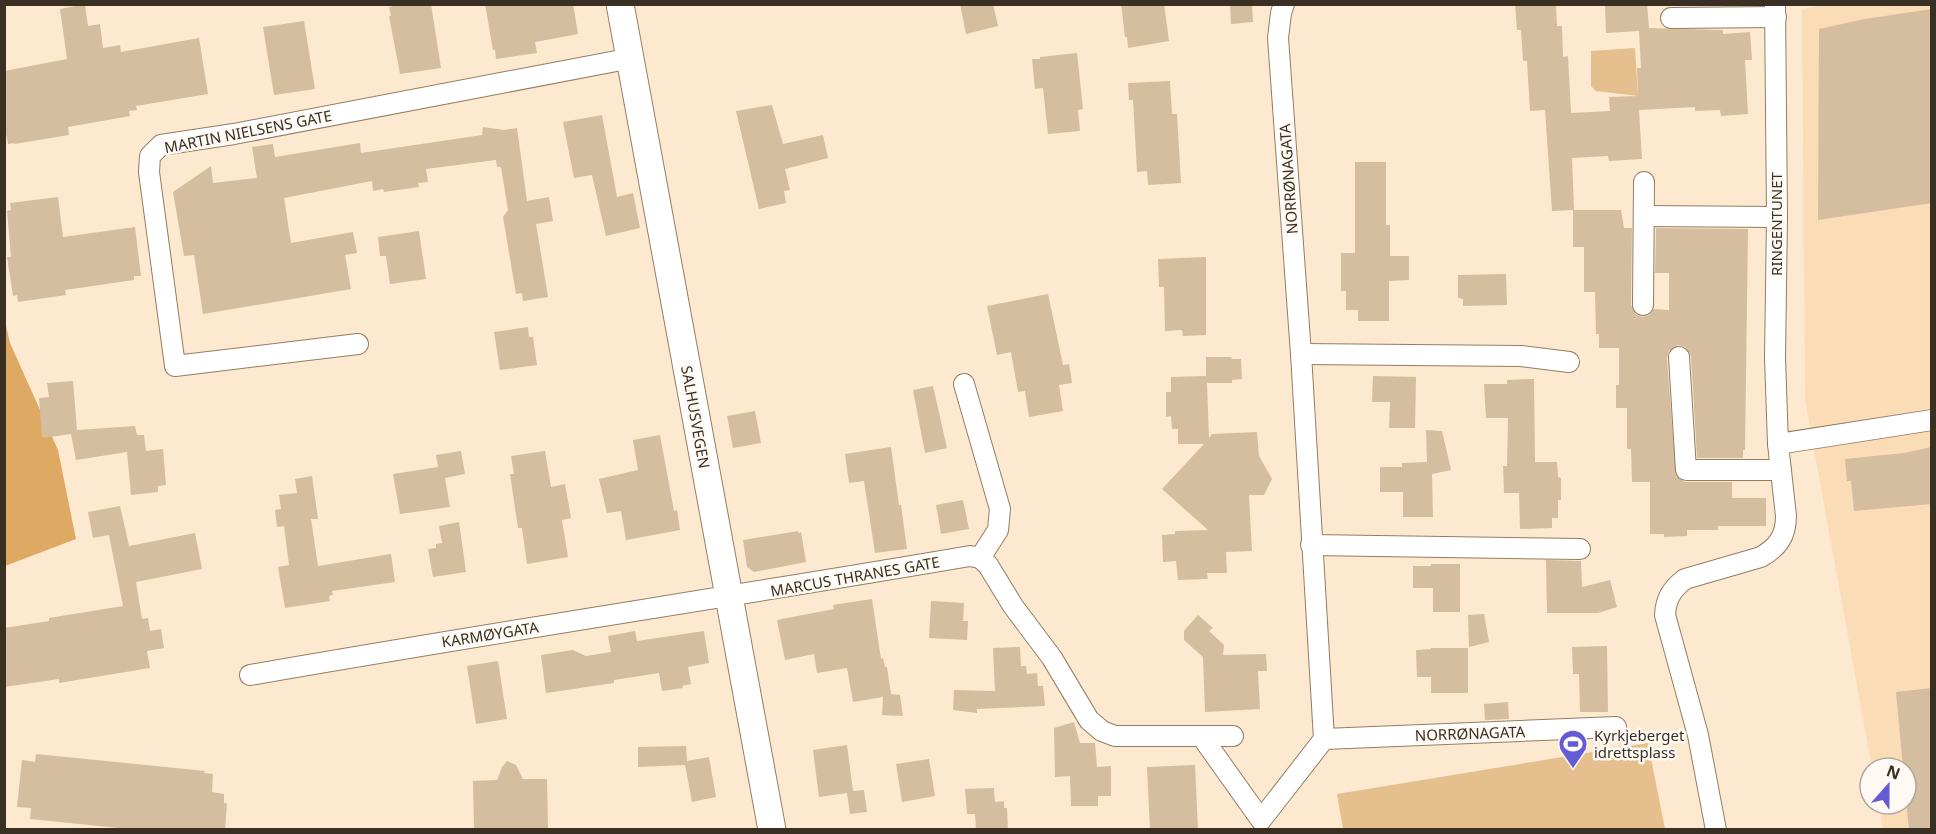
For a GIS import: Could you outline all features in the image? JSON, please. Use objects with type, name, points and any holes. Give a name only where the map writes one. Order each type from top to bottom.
[{"type":"main road","name":"SALHUSVEGEN","points":[[620,4],[632,58],[772,830]]},
{"type":"street","name":"NORRØNAGATA","points":[[1284,4],[1278,38],[1301,354],[1324,739],[1616,727]]},
{"type":"street","points":[[1671,18],[1775,11]]},
{"type":"street","name":"RINGENTUNET","points":[[1716,830],[1698,735],[1668,627],[1665,606],[1669,595],[1685,579],[1753,560],[1770,551],[1782,539],[1786,527],[1778,444],[1775,358],[1777,217],[1775,11]]},
{"type":"street","name":"MARTIN NIELSENS GATE","points":[[358,344],[175,366],[149,172],[150,156],[161,145],[234,134],[632,58]]},
{"type":"street","points":[[1643,305],[1644,182]]},
{"type":"street","points":[[1644,216],[1777,217]]},
{"type":"street","points":[[1301,354],[1521,356],[1569,362]]},
{"type":"street","points":[[1679,357],[1686,470],[1781,470]]},
{"type":"street","points":[[964,384],[1000,509],[998,530],[980,558],[988,565],[1013,606],[1052,658],[1089,720],[1102,731],[1115,736],[1233,736]]},
{"type":"street","points":[[1778,444],[1932,420]]},
{"type":"street","points":[[1311,545],[1580,549]]},
{"type":"street","name":"MARCUS THRANES GATE","points":[[730,597],[970,556],[980,558]]},
{"type":"street","name":"KARMØYGATA","points":[[250,675],[426,644],[730,597]]},
{"type":"street","points":[[1202,737],[1258,825],[1324,739]]},
{"type":"shaded area","points":[[1829,4],[1931,5],[1931,829],[1883,829],[1880,816],[1918,816],[1918,756],[1870,756],[1805,400],[1802,9]]},
{"type":"shaded area","points":[[1635,48],[1638,96],[1596,91],[1591,86],[1591,51]]},
{"type":"shaded area","points":[[4,317],[10,343],[58,450],[76,539],[5,566]]},
{"type":"shaded area","name":"Kyrkjeberget idrettsplass","points":[[1648,743],[1665,829],[1343,829],[1337,794]]},
{"type":"building","points":[[85,4],[88,26],[100,24],[103,48],[120,45],[121,52],[199,38],[208,94],[136,106],[137,110],[129,111],[130,116],[68,127],[69,135],[8,144],[4,124],[4,71],[67,59],[60,9]]},
{"type":"building","points":[[403,4],[431,4],[441,68],[400,74],[389,7]]},
{"type":"building","points":[[485,4],[573,4],[578,34],[535,42],[537,53],[496,59]]},
{"type":"building","points":[[960,4],[993,4],[998,26],[966,34]]},
{"type":"building","points":[[1121,4],[1164,4],[1169,41],[1128,48]]},
{"type":"building","points":[[1230,4],[1252,4],[1253,22],[1231,24]]},
{"type":"building","points":[[1515,4],[1556,4],[1557,26],[1562,26],[1563,57],[1568,56],[1571,113],[1610,111],[1609,97],[1638,96],[1637,68],[1641,68],[1639,31],[1606,33],[1605,4],[1647,4],[1649,28],[1723,30],[1723,34],[1750,32],[1752,60],[1745,60],[1748,114],[1721,116],[1720,110],[1695,111],[1695,107],[1639,110],[1642,159],[1609,161],[1608,156],[1572,158],[1574,210],[1552,211],[1545,110],[1530,111],[1527,61],[1523,61],[1521,30],[1517,30]]},
{"type":"building","points":[[1932,9],[1932,203],[1818,220],[1819,29],[1865,19]]},
{"type":"building","points":[[304,21],[315,89],[274,95],[263,27]]},
{"type":"building","points":[[1077,53],[1083,109],[1078,110],[1080,131],[1048,134],[1043,88],[1035,89],[1032,59]]},
{"type":"building","points":[[1170,81],[1172,114],[1177,114],[1181,183],[1148,185],[1147,171],[1137,172],[1133,100],[1129,100],[1128,83]]},
{"type":"building","points":[[772,105],[783,144],[823,135],[828,158],[785,169],[790,190],[784,191],[786,203],[759,209],[736,111]]},
{"type":"building","points":[[602,115],[617,197],[633,193],[640,228],[606,236],[592,175],[574,178],[563,122]]},
{"type":"building","points":[[483,127],[504,130],[517,128],[527,201],[549,197],[553,221],[536,224],[548,297],[523,301],[522,293],[516,294],[503,217],[508,210],[501,167],[497,167],[496,160],[426,169],[428,182],[418,183],[419,187],[384,192],[383,189],[373,191],[372,181],[284,198],[291,243],[353,232],[357,253],[345,255],[351,289],[203,314],[194,255],[184,256],[173,192],[211,166],[213,183],[257,178],[252,147],[273,144],[275,157],[360,143],[361,153],[482,135]]},
{"type":"building","points":[[1355,162],[1386,162],[1386,225],[1390,225],[1390,256],[1409,256],[1409,280],[1389,281],[1389,321],[1358,321],[1358,310],[1346,310],[1346,291],[1341,291],[1341,253],[1355,253]]},
{"type":"building","points":[[58,197],[63,237],[135,227],[141,276],[134,276],[134,280],[65,290],[66,295],[18,302],[17,295],[13,296],[7,257],[11,257],[7,211],[11,210],[10,203]]},
{"type":"building","points":[[1573,210],[1621,210],[1624,228],[1632,228],[1631,305],[1636,315],[1642,317],[1649,315],[1654,309],[1669,310],[1669,273],[1655,273],[1656,228],[1748,229],[1745,450],[1743,450],[1743,458],[1697,458],[1691,356],[1685,347],[1678,345],[1669,351],[1667,358],[1676,476],[1685,482],[1732,482],[1732,498],[1766,498],[1766,526],[1718,526],[1718,530],[1687,530],[1687,536],[1664,537],[1664,534],[1650,534],[1650,482],[1632,482],[1631,449],[1627,449],[1627,408],[1616,408],[1616,385],[1619,385],[1619,348],[1599,348],[1599,334],[1596,334],[1595,292],[1584,292],[1584,247],[1573,247]]},
{"type":"building","points":[[419,231],[426,279],[390,284],[386,256],[380,256],[378,237]]},
{"type":"building","points":[[1206,257],[1206,335],[1183,336],[1182,330],[1165,331],[1164,287],[1159,287],[1158,259]]},
{"type":"building","points":[[1506,274],[1507,305],[1463,306],[1463,299],[1458,298],[1458,275]]},
{"type":"building","points":[[1048,294],[1063,365],[1069,364],[1072,383],[1059,385],[1063,411],[1029,417],[1025,391],[1018,392],[1011,352],[997,355],[987,306]]},
{"type":"building","points":[[528,327],[529,337],[533,337],[537,365],[500,370],[494,332]]},
{"type":"building","points":[[1206,357],[1241,359],[1242,379],[1232,380],[1232,383],[1207,383],[1209,438],[1212,434],[1257,432],[1259,456],[1272,479],[1264,495],[1249,495],[1252,551],[1226,552],[1227,573],[1207,573],[1208,579],[1178,580],[1176,561],[1163,562],[1162,535],[1175,534],[1175,531],[1208,530],[1162,489],[1204,444],[1178,444],[1178,429],[1172,429],[1171,416],[1166,417],[1166,392],[1171,392],[1171,377],[1206,376]]},
{"type":"building","points":[[1373,376],[1416,377],[1415,428],[1389,428],[1390,402],[1372,402]]},
{"type":"building","points":[[1534,379],[1535,462],[1557,462],[1558,477],[1561,478],[1561,500],[1558,500],[1558,518],[1552,518],[1552,528],[1520,529],[1519,493],[1504,493],[1503,466],[1507,466],[1508,418],[1486,418],[1484,384],[1507,384],[1507,380]]},
{"type":"building","points":[[73,381],[77,430],[135,426],[137,435],[144,435],[146,451],[163,449],[166,485],[158,486],[158,492],[131,495],[127,452],[76,460],[71,434],[42,438],[39,398],[49,397],[47,383]]},
{"type":"building","points":[[933,386],[947,448],[925,453],[913,390]]},
{"type":"building","points":[[755,411],[761,443],[733,448],[727,416]]},
{"type":"building","points":[[1426,430],[1442,431],[1451,470],[1432,474],[1433,517],[1403,517],[1403,492],[1380,492],[1380,467],[1402,467],[1402,463],[1427,462]]},
{"type":"building","points":[[660,435],[674,511],[677,510],[680,530],[626,540],[621,511],[607,513],[599,479],[638,470],[633,440]]},
{"type":"building","points":[[891,447],[907,549],[875,553],[864,481],[849,483],[845,454]]},
{"type":"building","points":[[1932,447],[1932,504],[1854,511],[1851,481],[1847,481],[1845,459],[1904,453]]},
{"type":"building","points":[[461,451],[465,474],[445,478],[450,507],[400,514],[393,474],[438,467],[436,455]]},
{"type":"building","points":[[545,451],[551,487],[565,484],[571,518],[562,520],[568,557],[527,564],[522,528],[518,528],[510,474],[514,474],[511,456]]},
{"type":"building","points":[[312,476],[318,519],[311,519],[318,566],[391,554],[395,582],[332,591],[333,595],[329,596],[330,601],[285,608],[278,567],[289,565],[284,526],[277,527],[275,510],[281,509],[279,495],[297,493],[295,479]]},
{"type":"building","points":[[963,500],[969,529],[941,534],[936,505]]},
{"type":"building","points":[[120,506],[129,546],[195,533],[202,569],[136,582],[142,619],[148,618],[150,631],[161,629],[164,648],[147,651],[150,668],[59,683],[59,679],[4,687],[4,628],[123,606],[109,535],[93,538],[88,512]]},
{"type":"building","points":[[459,522],[466,572],[433,577],[428,549],[436,548],[436,544],[442,543],[439,526]]},
{"type":"building","points":[[798,531],[798,533],[801,532],[806,562],[754,572],[747,567],[743,540]]},
{"type":"building","points":[[1546,560],[1581,561],[1582,587],[1610,580],[1617,607],[1598,613],[1547,613]]},
{"type":"building","points":[[1431,564],[1460,564],[1460,612],[1433,612],[1433,588],[1413,588],[1413,566],[1431,566]]},
{"type":"building","points":[[872,599],[881,659],[883,658],[885,667],[887,667],[891,694],[900,695],[903,716],[882,715],[883,697],[853,702],[847,668],[817,673],[814,654],[785,660],[777,620],[834,609],[833,605]]},
{"type":"building","points":[[931,601],[964,603],[963,621],[968,621],[967,640],[929,638]]},
{"type":"building","points":[[1484,614],[1489,642],[1469,647],[1468,615]]},
{"type":"building","points":[[1198,615],[1213,628],[1209,631],[1224,645],[1223,655],[1266,654],[1267,671],[1258,671],[1260,709],[1205,712],[1203,657],[1184,640],[1184,631]]},
{"type":"building","points":[[635,631],[637,641],[704,631],[709,663],[688,667],[691,684],[682,686],[683,688],[662,691],[659,673],[614,680],[614,683],[546,693],[541,655],[573,650],[586,656],[611,652],[608,636]]},
{"type":"building","points":[[1607,646],[1608,712],[1580,712],[1579,674],[1573,674],[1572,647]]},
{"type":"building","points":[[1020,647],[1021,666],[1026,666],[1027,674],[1037,673],[1038,686],[1043,686],[1045,706],[977,709],[977,713],[953,710],[954,690],[995,691],[993,648]]},
{"type":"building","points":[[1468,648],[1468,693],[1431,693],[1431,677],[1417,677],[1416,650]]},
{"type":"building","points":[[498,661],[507,719],[476,724],[467,666]]},
{"type":"building","points":[[1932,688],[1932,830],[1909,830],[1908,816],[1918,816],[1918,756],[1902,756],[1896,692]]},
{"type":"building","points":[[1508,702],[1509,719],[1485,720],[1484,704]]},
{"type":"building","points":[[1074,722],[1080,743],[1095,743],[1097,767],[1111,766],[1111,796],[1098,796],[1098,806],[1071,806],[1070,776],[1055,777],[1054,728]]},
{"type":"building","points":[[847,745],[853,791],[864,790],[867,812],[850,814],[847,793],[819,797],[813,750]]},
{"type":"building","points":[[686,746],[687,761],[709,757],[716,797],[692,802],[685,765],[638,767],[638,747]]},
{"type":"building","points":[[36,754],[205,771],[204,773],[213,774],[212,792],[224,794],[224,803],[227,803],[225,830],[138,830],[30,819],[31,808],[17,807],[22,760],[35,762]]},
{"type":"building","points":[[929,759],[935,796],[902,802],[896,764]]},
{"type":"building","points":[[507,761],[516,765],[523,779],[547,779],[548,830],[474,830],[473,781],[497,780]]},
{"type":"building","points":[[1195,765],[1198,830],[1150,830],[1147,767]]},
{"type":"building","points":[[994,788],[995,802],[1004,801],[1004,808],[1007,808],[1008,830],[976,830],[975,814],[967,814],[965,789]]},
{"type":"place","name":"Kyrkjeberget idrettsplass","points":[[1573,770]]}]
